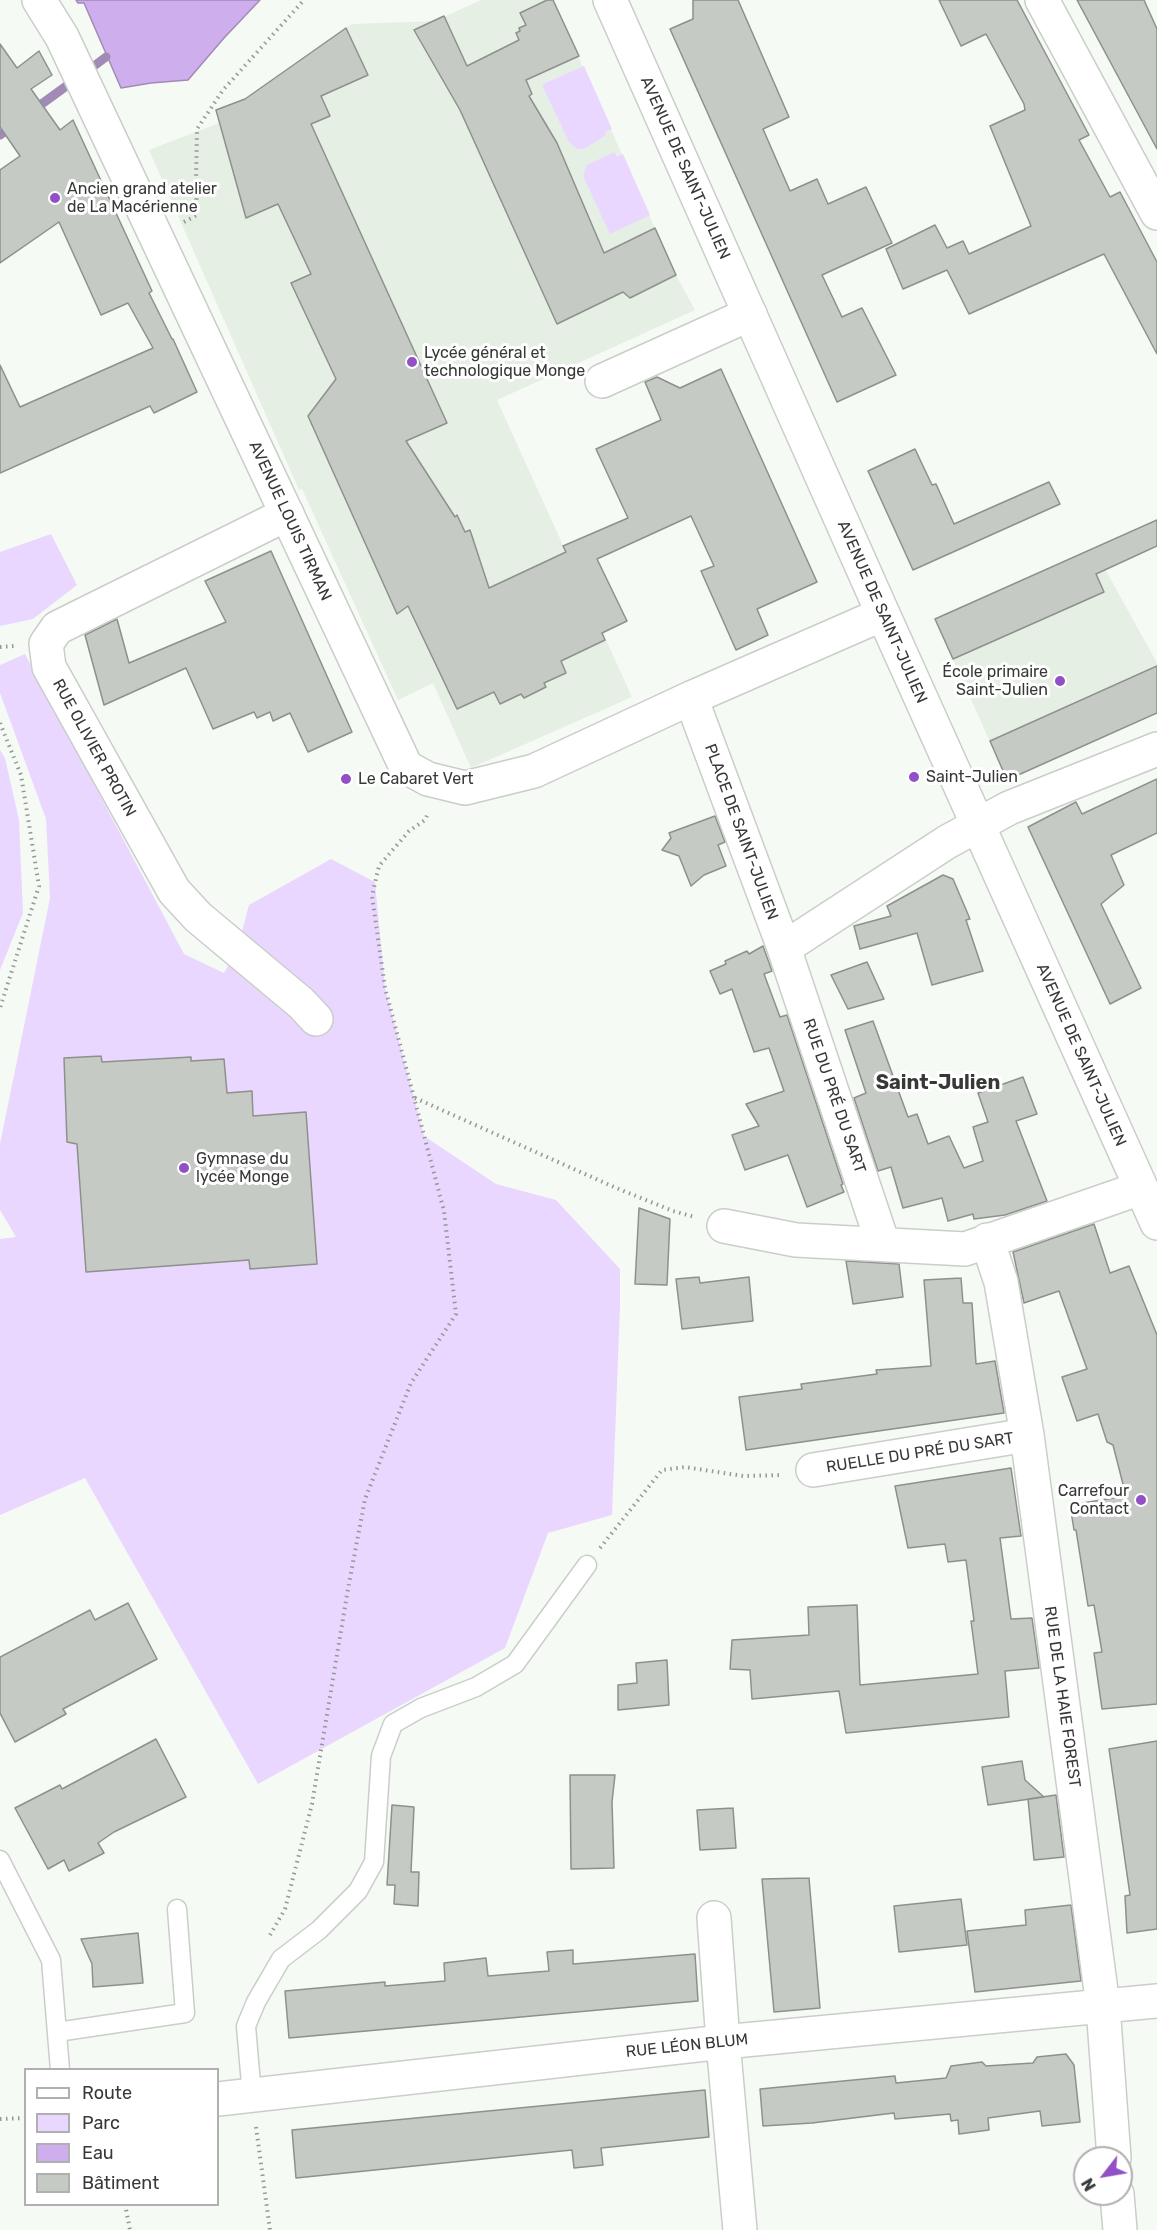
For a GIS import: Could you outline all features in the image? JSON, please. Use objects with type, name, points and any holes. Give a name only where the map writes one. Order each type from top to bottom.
[{"type":"street","name":"AVENUE LOUIS TIRMAN","points":[[39,0],[62,37],[406,767],[428,779],[465,788],[534,771],[691,698]]},
{"type":"street","name":"AVENUE DE SAINT-JULIEN","points":[[610,0],[1157,1223]]},
{"type":"street","points":[[1042,0],[1157,213]]},
{"type":"street","points":[[602,381],[750,314]]},
{"type":"street","name":"RUE OLIVIER PROTIN","points":[[287,514],[57,628],[46,644],[49,667],[174,891],[198,917],[301,1003],[316,1019]]},
{"type":"street","points":[[691,698],[883,614]]},
{"type":"street","name":"PLACE DE SAINT-JULIEN","points":[[691,698],[784,948]]},
{"type":"street","points":[[784,948],[947,842],[1010,808],[1157,749]]},
{"type":"street","name":"RUE DU PRÉ DU SART","points":[[784,948],[884,1244]]},
{"type":"street","points":[[724,1226],[796,1240],[964,1249],[1141,1188]]},
{"type":"street","name":"RUE DE LA HAIE FOREST","points":[[987,1240],[1001,1282],[1027,1435],[1103,2006],[1113,2146]]},
{"type":"street","name":"RUELLE DU PRÉ DU SART","points":[[813,1470],[1027,1435]]},
{"type":"street","points":[[714,1918],[740,2230]]},
{"type":"street","name":"RUE LÉON BLUM","points":[[219,2099],[723,2042],[1157,2001]]},
{"type":"street","points":[[1118,2206],[1120,2230]]},
{"type":"lane","points":[[252,2096],[246,2026],[256,2002],[281,1959],[319,1930],[358,1891],[374,1862],[381,1756],[393,1724],[421,1708],[476,1687],[515,1664],[587,1565]]},
{"type":"lane","points":[[0,1860],[51,1960],[60,2068]]},
{"type":"lane","points":[[57,2032],[185,2013],[177,1909]]},
{"type":"path","points":[[156,237],[197,215],[197,129],[223,90],[304,0]]},
{"type":"path","points":[[0,723],[21,775],[39,886],[0,1008]]},
{"type":"path","points":[[268,1938],[285,1909],[312,1804],[365,1498],[411,1383],[456,1314],[444,1211],[385,988],[372,896],[379,866],[409,831],[425,820],[441,783]]},
{"type":"path","points":[[414,1098],[614,1187],[673,1211],[724,1226]]},
{"type":"path","points":[[587,1565],[662,1470],[685,1467],[743,1476],[777,1476],[813,1470]]},
{"type":"path","points":[[252,2096],[270,2230]]},
{"type":"path","points":[[0,2119],[24,2118]]},
{"type":"path","points":[[125,2206],[130,2230]]},
{"type":"shaded area","name":"Lycée général et technologique Monge","points":[[481,0],[553,0],[676,275],[695,310],[497,400],[632,697],[471,768],[433,683],[398,700],[302,489],[299,490],[149,150],[219,123],[216,110],[232,104],[235,106],[352,24],[435,21]]},
{"type":"shaded area","name":"École primaire Saint-Julien","points":[[1094,549],[1157,663],[1157,713],[1007,780],[935,619]]},
{"type":"green space","points":[[584,66],[612,129],[589,146],[577,149],[569,142],[543,84]]},
{"type":"green space","points":[[614,152],[617,157],[623,154],[650,215],[610,234],[583,176],[587,165]]},
{"type":"green space","points":[[51,534],[77,585],[33,619],[0,626],[0,552]]},
{"type":"green space","points":[[25,654],[184,954],[224,973],[237,950],[249,905],[331,859],[375,882],[385,988],[424,1136],[496,1184],[556,1200],[620,1269],[612,1515],[548,1533],[505,1648],[258,1784],[85,1478],[0,1515],[0,1239],[16,1237],[0,1210],[0,1144],[50,898],[46,819],[0,693],[0,665]]},
{"type":"green space","points":[[0,750],[5,758],[19,820],[23,913],[0,970]]},
{"type":"water","points":[[76,0],[260,0],[188,80],[121,88],[84,3],[78,3]]},
{"type":"building","points":[[547,0],[553,0],[579,56],[526,80],[532,94],[529,96],[557,143],[604,253],[655,228],[676,275],[630,298],[623,292],[557,324],[460,110],[414,30],[444,16],[467,66],[519,40],[516,33],[520,31],[519,28],[526,25],[520,13]]},
{"type":"building","points":[[693,0],[738,0],[789,117],[763,129],[790,191],[817,179],[828,204],[866,187],[892,243],[822,275],[842,317],[862,308],[896,375],[837,402],[670,29],[693,19]]},
{"type":"building","points":[[939,0],[1017,0],[1089,135],[1079,140],[1110,197],[1120,192],[1157,262],[1157,354],[1104,254],[969,314],[947,270],[903,289],[886,249],[935,225],[947,248],[963,241],[969,254],[1031,226],[990,126],[1025,110],[1024,104],[986,34],[961,46]]},
{"type":"building","points":[[1077,0],[1144,0],[1157,29],[1157,149]]},
{"type":"building","points":[[346,28],[368,75],[321,96],[330,116],[311,124],[447,423],[406,441],[455,517],[457,515],[465,532],[470,530],[489,588],[566,552],[563,546],[628,518],[596,449],[661,420],[645,382],[657,377],[680,388],[721,369],[817,582],[757,609],[768,635],[736,650],[701,571],[714,566],[691,516],[597,559],[627,621],[602,633],[605,640],[561,661],[566,673],[544,683],[546,687],[524,698],[521,694],[500,704],[494,692],[457,709],[408,606],[397,614],[308,416],[336,379],[291,283],[311,274],[278,204],[246,218],[216,110],[245,99]]},
{"type":"building","points":[[0,44],[17,68],[39,51],[52,75],[31,89],[60,130],[73,120],[152,291],[149,293],[197,392],[154,413],[150,406],[0,473],[0,365],[20,407],[153,348],[128,303],[101,315],[59,222],[0,263],[0,170],[20,156],[0,127]]},
{"type":"building","points":[[915,449],[932,485],[936,484],[954,524],[1049,482],[1060,504],[913,570],[868,471]]},
{"type":"building","points":[[1157,520],[1157,546],[1096,574],[1104,592],[953,659],[935,619]]},
{"type":"building","points":[[271,551],[352,732],[308,752],[290,713],[273,721],[270,712],[257,718],[254,712],[213,729],[186,668],[104,705],[85,635],[117,619],[129,663],[226,622],[205,581]]},
{"type":"building","points":[[1157,666],[1157,713],[1007,780],[990,741]]},
{"type":"building","points":[[1157,779],[1157,833],[1111,855],[1124,885],[1101,904],[1141,988],[1110,1004],[1028,827],[1076,802],[1082,814]]},
{"type":"building","points":[[715,816],[725,842],[718,845],[726,866],[704,875],[691,886],[679,856],[662,850],[671,838],[669,833]]},
{"type":"building","points":[[943,875],[953,879],[970,919],[966,920],[983,971],[932,985],[917,933],[860,949],[854,926],[891,916],[887,906]]},
{"type":"building","points":[[763,946],[772,971],[764,974],[780,1017],[787,1015],[843,1184],[841,1185],[844,1192],[807,1207],[788,1155],[745,1170],[732,1135],[759,1126],[746,1104],[784,1091],[769,1048],[754,1052],[732,989],[720,994],[710,971],[726,964],[725,961],[747,951],[749,954]]},
{"type":"building","points":[[867,962],[884,999],[848,1009],[831,975]]},
{"type":"building","points":[[873,1021],[908,1117],[917,1114],[928,1144],[949,1136],[964,1168],[983,1161],[973,1127],[988,1122],[978,1093],[1023,1077],[1037,1114],[1016,1121],[1047,1201],[1005,1215],[974,1219],[973,1214],[948,1221],[942,1198],[903,1208],[891,1167],[878,1171],[854,1098],[866,1093],[845,1030]]},
{"type":"building","points":[[101,1056],[102,1062],[191,1057],[191,1061],[224,1059],[227,1093],[252,1091],[253,1116],[306,1112],[317,1264],[250,1269],[249,1260],[86,1272],[77,1144],[67,1142],[64,1058]]},
{"type":"building","points":[[639,1208],[670,1219],[667,1285],[635,1284]]},
{"type":"building","points":[[1094,1224],[1110,1273],[1129,1266],[1157,1335],[1157,1704],[1102,1709],[1094,1653],[1102,1652],[1094,1605],[1088,1606],[1070,1505],[1126,1496],[1113,1445],[1107,1442],[1098,1414],[1077,1421],[1062,1377],[1087,1369],[1059,1291],[1024,1303],[1013,1252]]},
{"type":"building","points":[[846,1261],[899,1264],[903,1297],[853,1304]]},
{"type":"building","points":[[699,1277],[700,1283],[749,1277],[753,1321],[682,1329],[676,1279]]},
{"type":"building","points":[[961,1278],[963,1303],[972,1303],[976,1364],[995,1361],[1004,1413],[746,1450],[739,1397],[802,1389],[801,1384],[877,1374],[876,1370],[931,1366],[924,1280]]},
{"type":"building","points":[[1011,1468],[1021,1536],[1000,1538],[1011,1619],[1032,1618],[1039,1668],[1005,1671],[1009,1717],[846,1733],[839,1691],[752,1699],[750,1670],[730,1669],[732,1640],[809,1635],[808,1607],[857,1605],[860,1685],[978,1674],[966,1560],[948,1562],[945,1544],[908,1548],[895,1486]]},
{"type":"building","points":[[128,1603],[157,1659],[63,1709],[66,1714],[15,1742],[0,1713],[0,1657],[90,1610],[95,1620]]},
{"type":"building","points":[[667,1660],[669,1705],[618,1710],[618,1685],[637,1683],[636,1663]]},
{"type":"building","points":[[156,1739],[186,1797],[114,1832],[98,1843],[104,1853],[69,1871],[64,1860],[48,1869],[15,1808],[60,1785],[62,1789]]},
{"type":"building","points":[[1157,1741],[1157,1929],[1127,1933],[1125,1896],[1130,1895],[1109,1749]]},
{"type":"building","points":[[1022,1761],[1025,1780],[1044,1797],[988,1805],[982,1767]]},
{"type":"building","points":[[570,1775],[615,1775],[612,1802],[614,1868],[571,1869]]},
{"type":"building","points":[[1056,1795],[1064,1857],[1034,1860],[1028,1799]]},
{"type":"building","points":[[392,1805],[414,1807],[411,1872],[419,1872],[418,1906],[394,1904],[395,1885],[387,1885]]},
{"type":"building","points":[[733,1808],[736,1848],[700,1850],[697,1810]]},
{"type":"building","points":[[809,1878],[820,2008],[774,2012],[762,1879]]},
{"type":"building","points":[[961,1899],[967,1945],[899,1952],[894,1906]]},
{"type":"building","points":[[1071,1905],[1081,1981],[975,1992],[967,1931],[1026,1925],[1025,1910]]},
{"type":"building","points":[[138,1933],[143,1983],[93,1987],[92,1964],[81,1939]]},
{"type":"building","points":[[573,1950],[573,1964],[695,1954],[698,2001],[289,2038],[285,1991],[385,1982],[385,1986],[445,1981],[444,1963],[486,1958],[488,1976],[549,1971],[547,1952]]},
{"type":"building","points":[[1066,2054],[1074,2065],[1080,2122],[1042,2126],[1040,2111],[988,2118],[989,2130],[959,2134],[958,2120],[951,2121],[950,2114],[895,2119],[894,2113],[812,2123],[763,2126],[760,2089],[895,2076],[896,2083],[946,2078],[951,2066],[982,2062],[986,2066],[1033,2063],[1037,2057]]},
{"type":"building","points":[[705,2090],[709,2137],[601,2148],[603,2165],[574,2168],[572,2150],[296,2178],[292,2130]]},
{"type":"waterway","points":[[86,72],[106,57]]},
{"type":"waterway","points":[[32,111],[76,79]]},
{"type":"waterway","points":[[0,135],[14,125]]},
{"type":"place","name":"Ancien grand atelier de La Macérienne","points":[[55,198]]},
{"type":"place","name":"Lycée général et technologique Monge","points":[[412,362]]},
{"type":"place","name":"École primaire Saint-Julien","points":[[1060,681]]},
{"type":"place","name":"Saint-Julien","points":[[914,777]]},
{"type":"place","name":"Le Cabaret Vert","points":[[346,779]]},
{"type":"place","name":"Gymnase du lycée Monge","points":[[184,1168]]},
{"type":"place","name":"Carrefour Contact","points":[[1141,1500]]},
{"type":"district","name":"Saint-Julien","points":[[938,1083]]}]
